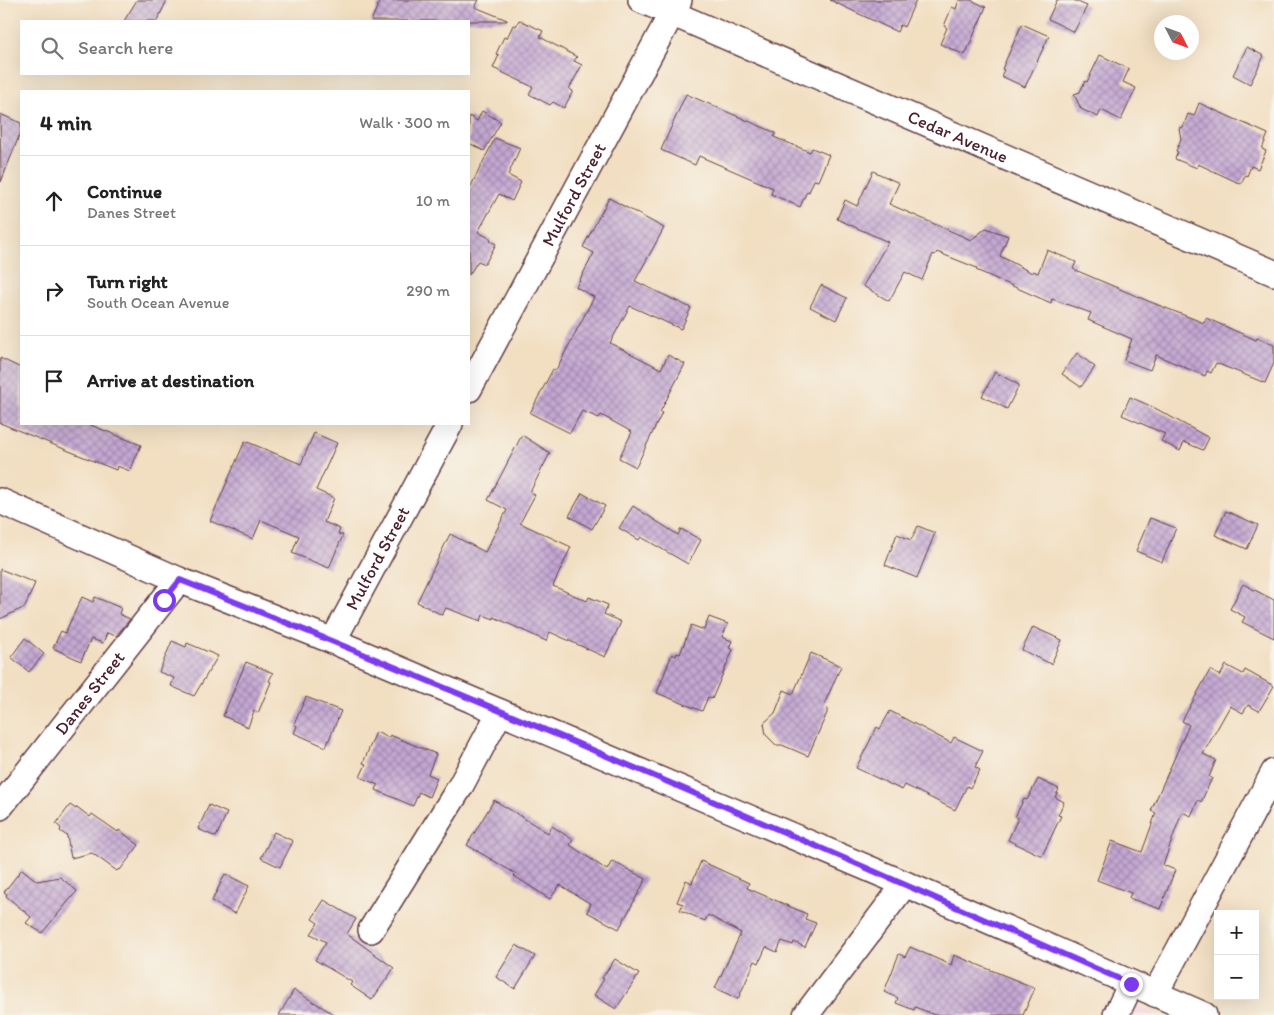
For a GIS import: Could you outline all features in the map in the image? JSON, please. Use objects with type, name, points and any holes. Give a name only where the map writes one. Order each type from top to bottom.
[{"type":"street","name":"Cedar Avenue","points":[[641,0],[675,6],[1274,273]]},
{"type":"street","name":"Mulford Street","points":[[470,387],[675,6]]},
{"type":"street","name":"Mulford Street","points":[[333,641],[449,425]]},
{"type":"street","points":[[0,501],[180,580],[333,641],[905,884],[1204,1015]]},
{"type":"street","name":"Danes Street","points":[[0,808],[180,580]]},
{"type":"street","points":[[371,930],[460,787],[500,712]]},
{"type":"street","points":[[1155,994],[1274,772]]},
{"type":"street","points":[[806,1015],[905,884]]},
{"type":"street","points":[[1116,1015],[1131,984]]},
{"type":"shaded area","points":[[1116,997],[1160,1015],[1107,1015]]},
{"type":"building","points":[[137,0],[167,0],[157,20],[125,20]]},
{"type":"building","points":[[380,0],[479,0],[475,7],[507,21],[470,20],[371,20]]},
{"type":"building","points":[[830,0],[916,0],[904,27],[900,25],[897,32]]},
{"type":"building","points":[[959,0],[971,0],[986,7],[965,55],[940,44],[947,28],[944,26],[952,7],[956,9]]},
{"type":"building","points":[[1057,0],[1073,0],[1087,6],[1074,32],[1048,19]]},
{"type":"building","points":[[519,20],[543,31],[540,37],[577,57],[574,61],[582,65],[569,89],[573,91],[564,108],[553,102],[550,105],[529,94],[533,87],[493,68],[499,55],[496,54],[504,37],[507,38],[513,25],[516,26]]},
{"type":"building","points":[[1022,24],[1049,36],[1025,87],[1001,76],[1004,70],[1002,69]]},
{"type":"building","points":[[1247,47],[1264,56],[1250,84],[1233,75]]},
{"type":"building","points":[[1100,55],[1129,69],[1123,82],[1136,88],[1121,120],[1101,110],[1098,117],[1081,109],[1074,94],[1080,92],[1085,81],[1087,82]]},
{"type":"building","points":[[686,94],[776,133],[774,137],[810,152],[812,148],[829,155],[818,181],[814,180],[800,207],[771,194],[773,188],[699,156],[695,165],[661,150]]},
{"type":"building","points":[[1199,103],[1268,134],[1262,149],[1266,151],[1258,169],[1251,166],[1241,184],[1198,164],[1197,168],[1175,159],[1181,139],[1179,128],[1183,127],[1188,114],[1194,116]]},
{"type":"building","points":[[482,111],[501,122],[484,151],[470,144],[470,117],[477,121]]},
{"type":"building","points":[[0,114],[20,123],[20,134],[1,182]]},
{"type":"building","points":[[495,138],[520,148],[508,175],[521,182],[512,201],[499,194],[478,232],[496,244],[485,264],[478,261],[470,273],[470,188]]},
{"type":"building","points":[[873,171],[899,183],[889,204],[971,240],[986,228],[1008,236],[1000,256],[1032,273],[1033,271],[1038,273],[1047,250],[1076,262],[1073,269],[1148,301],[1204,323],[1206,318],[1256,340],[1257,338],[1274,345],[1274,363],[1265,383],[1216,363],[1211,373],[1207,371],[1205,376],[1156,355],[1150,370],[1124,360],[1132,339],[1088,320],[1091,313],[1052,299],[1051,303],[976,270],[977,268],[937,252],[935,255],[933,254],[922,280],[905,272],[889,301],[863,286],[888,242],[837,219],[845,200],[857,206]]},
{"type":"building","points":[[609,198],[664,228],[635,281],[691,308],[681,329],[630,306],[610,343],[661,369],[668,355],[685,364],[660,412],[662,413],[636,467],[619,458],[632,432],[601,415],[599,418],[582,411],[570,433],[530,413],[553,369],[556,370],[594,297],[576,287],[594,253],[583,247]]},
{"type":"building","points":[[821,285],[847,298],[836,320],[810,307]]},
{"type":"building","points":[[1077,353],[1095,367],[1081,387],[1062,374]]},
{"type":"building","points":[[0,358],[20,368],[20,425],[91,425],[141,445],[130,471],[117,466],[116,470],[0,423]]},
{"type":"building","points":[[995,372],[1019,385],[1007,409],[982,396]]},
{"type":"building","points":[[1130,397],[1153,407],[1209,438],[1203,450],[1184,442],[1180,451],[1161,441],[1165,434],[1122,415]]},
{"type":"building","points":[[314,433],[337,443],[316,490],[334,498],[324,522],[340,529],[338,534],[343,535],[329,568],[292,553],[299,536],[261,520],[253,539],[210,521],[245,441],[301,464]]},
{"type":"building","points":[[522,435],[550,453],[530,492],[535,495],[520,523],[571,547],[553,586],[587,601],[589,597],[608,605],[604,614],[621,622],[605,657],[550,632],[546,641],[494,617],[494,619],[483,615],[481,621],[446,608],[442,615],[417,602],[450,534],[485,552],[507,510],[488,500]]},
{"type":"building","points":[[582,493],[605,506],[592,529],[569,516]]},
{"type":"building","points":[[633,506],[678,535],[681,529],[701,540],[688,564],[641,537],[639,540],[619,528]]},
{"type":"building","points":[[1226,511],[1258,525],[1247,549],[1215,535]]},
{"type":"building","points":[[1150,518],[1176,528],[1162,562],[1136,551]]},
{"type":"building","points":[[918,526],[935,533],[917,578],[885,565],[897,534],[911,540]]},
{"type":"building","points":[[0,569],[35,583],[25,607],[0,619]]},
{"type":"building","points":[[1243,584],[1274,600],[1274,638],[1242,622],[1245,617],[1230,609]]},
{"type":"building","points":[[82,597],[93,602],[95,597],[121,608],[119,614],[130,619],[116,636],[107,633],[103,643],[91,639],[81,661],[53,648],[61,631],[65,633]]},
{"type":"building","points":[[709,617],[728,624],[722,637],[732,641],[729,648],[733,650],[712,699],[708,697],[702,711],[657,693],[672,654],[676,656],[677,653],[680,654],[691,625],[704,630]]},
{"type":"building","points":[[1033,627],[1062,640],[1051,664],[1022,650]]},
{"type":"building","points":[[25,638],[44,654],[29,672],[11,657]]},
{"type":"building","points":[[172,641],[186,647],[187,643],[218,656],[194,696],[171,686],[174,678],[159,672]]},
{"type":"building","points":[[811,653],[841,666],[824,705],[827,708],[827,713],[808,756],[782,745],[776,745],[766,735],[764,723],[775,713],[784,690],[793,694]]},
{"type":"building","points":[[246,662],[273,673],[258,713],[254,711],[248,727],[223,716]]},
{"type":"building","points":[[1226,665],[1243,674],[1245,670],[1274,686],[1259,711],[1248,705],[1243,713],[1230,706],[1203,754],[1216,760],[1209,777],[1212,778],[1201,802],[1198,800],[1191,816],[1182,812],[1163,865],[1175,870],[1160,909],[1129,898],[1131,893],[1097,880],[1112,841],[1142,852],[1156,813],[1151,811],[1189,725],[1182,721],[1210,670],[1220,676]]},
{"type":"building","points":[[306,697],[341,711],[326,747],[294,733],[297,726],[294,724]]},
{"type":"building","points":[[890,711],[951,743],[954,737],[983,751],[975,767],[980,770],[970,788],[967,786],[955,810],[905,785],[902,790],[856,768],[877,727],[880,729]]},
{"type":"building","points":[[376,732],[389,738],[390,735],[436,754],[428,774],[437,778],[429,797],[419,792],[413,806],[376,790],[378,785],[360,777],[366,764],[363,763]]},
{"type":"building","points":[[1038,779],[1059,789],[1055,797],[1064,802],[1058,815],[1061,816],[1042,856],[1008,840],[1018,818],[1015,817],[1024,799],[1027,800]]},
{"type":"building","points":[[494,800],[548,833],[552,826],[573,840],[570,845],[607,870],[612,861],[646,879],[619,929],[587,912],[591,904],[560,885],[550,899],[514,876],[516,874],[467,845]]},
{"type":"building","points":[[70,805],[76,809],[77,807],[90,817],[92,814],[118,832],[119,830],[139,845],[120,870],[117,871],[92,853],[71,858],[67,836],[60,831],[61,828],[56,824]]},
{"type":"building","points":[[209,805],[227,813],[216,837],[198,829]]},
{"type":"building","points":[[274,832],[293,841],[280,867],[261,858]]},
{"type":"building","points":[[701,861],[749,883],[747,888],[807,914],[805,919],[816,923],[805,947],[794,942],[793,945],[782,941],[777,952],[766,947],[759,963],[755,961],[738,999],[715,988],[741,933],[708,915],[705,921],[680,910],[683,904],[677,902],[686,880],[692,883]]},
{"type":"building","points":[[22,869],[37,881],[60,877],[77,891],[42,933],[26,923],[31,917],[6,896],[7,894],[4,892]]},
{"type":"building","points":[[225,874],[249,886],[235,914],[212,901]]},
{"type":"building","points":[[324,900],[356,919],[347,934],[394,968],[372,1000],[350,985],[352,982],[315,960],[326,942],[311,934],[318,923],[312,919]]},
{"type":"building","points":[[516,945],[535,956],[515,989],[496,977]]},
{"type":"building","points":[[910,947],[951,965],[954,955],[1035,988],[1023,1015],[935,1015],[915,1007],[914,1010],[896,1003],[898,998],[884,992],[899,954],[905,957]]},
{"type":"building","points":[[615,959],[639,974],[616,1009],[594,995],[604,979],[602,978]]},
{"type":"building","points":[[294,990],[304,996],[335,1015],[279,1015]]},
{"type":"route","points":[[164,600],[180,580],[333,641],[905,884],[1131,984]]}]
